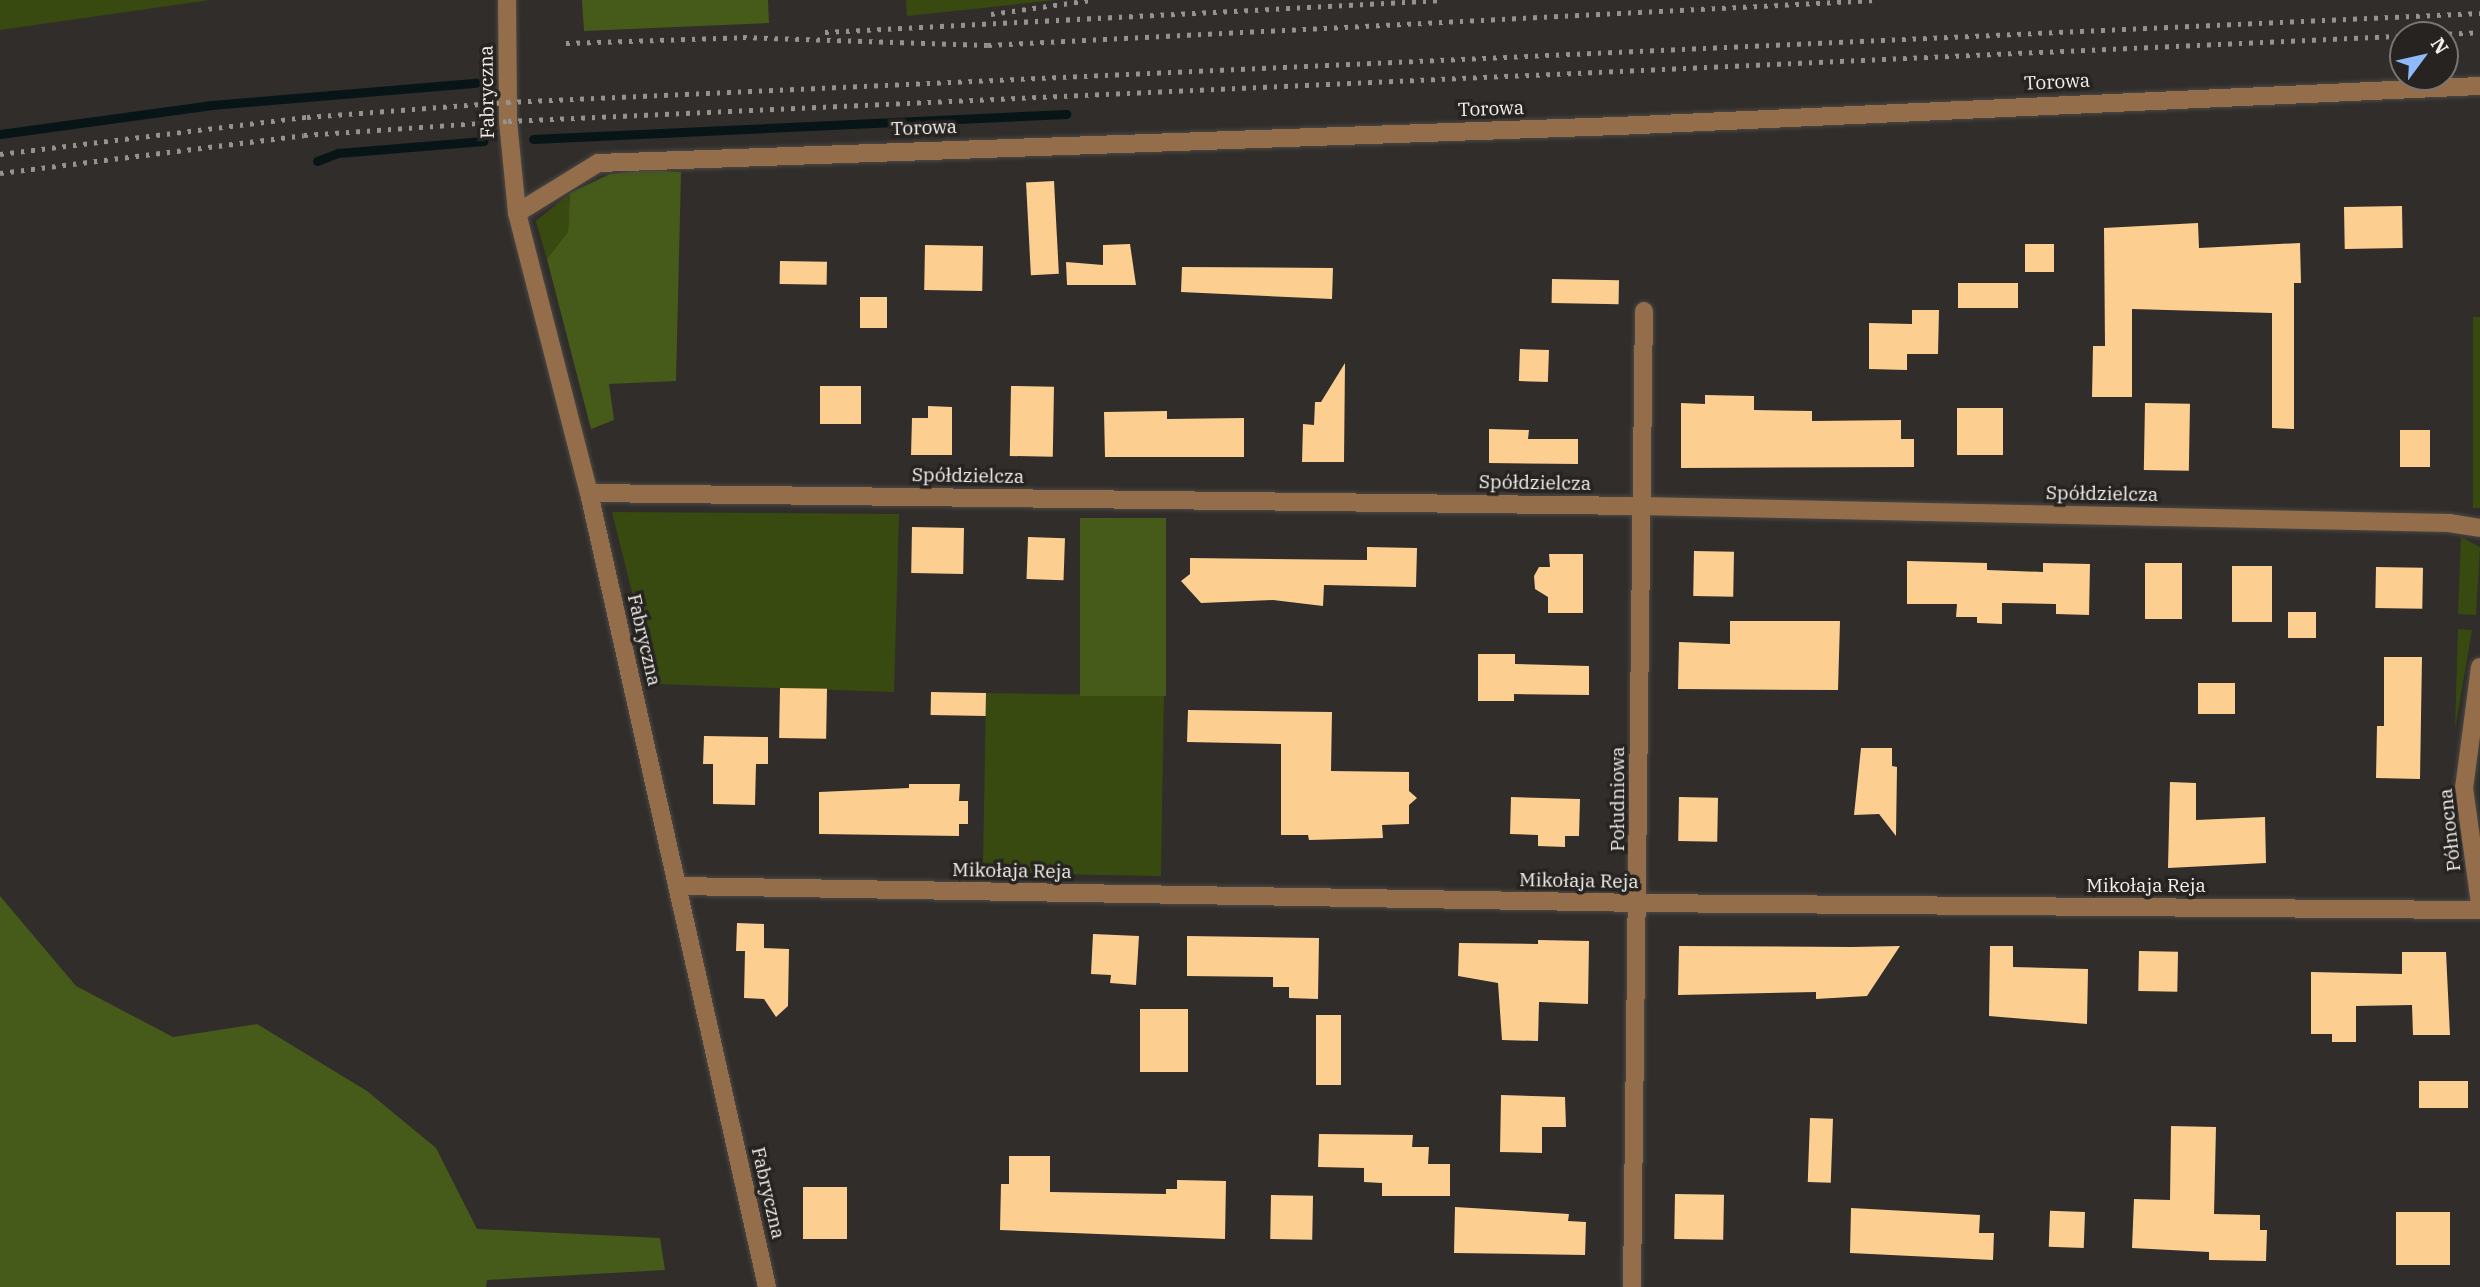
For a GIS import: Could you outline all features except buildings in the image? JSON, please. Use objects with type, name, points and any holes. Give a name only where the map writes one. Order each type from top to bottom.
[{"type":"street","name":"Fabryczna","points":[[506,0],[508,121],[517,213],[589,493],[768,1287]]},
{"type":"street","name":"Torowa","points":[[517,213],[598,163],[1618,127],[2480,86]]},
{"type":"street","name":"Południowa","points":[[1632,1287],[1644,311]]},
{"type":"street","name":"Spółdzielcza","points":[[589,493],[1640,506],[2449,523],[2480,528]]},
{"type":"street","name":"Północna","points":[[2480,667],[2463,788],[2480,904]]},
{"type":"street","name":"Mikołaja Reja","points":[[678,886],[1638,903],[2480,910]]},
{"type":"green space","points":[[0,0],[210,0],[0,30]]},
{"type":"green space","points":[[582,0],[768,0],[769,23],[584,31]]},
{"type":"green space","points":[[906,0],[1057,0],[907,16]]},
{"type":"green space","points":[[648,170],[681,172],[676,381],[609,384],[614,420],[591,429],[547,259],[568,232],[570,193],[610,174]]},
{"type":"green space","points":[[570,193],[568,232],[547,259],[536,221]]},
{"type":"green space","points":[[2473,317],[2480,317],[2480,508],[2473,508]]},
{"type":"green space","points":[[612,512],[899,514],[894,692],[655,684]]},
{"type":"green space","points":[[1080,518],[1166,518],[1166,696],[1080,696]]},
{"type":"green space","points":[[2461,537],[2480,547],[2476,615],[2458,614]]},
{"type":"green space","points":[[2458,629],[2472,630],[2455,729]]},
{"type":"green space","points":[[986,693],[1164,696],[1161,876],[983,873]]},
{"type":"green space","points":[[0,896],[76,986],[173,1037],[257,1024],[367,1091],[436,1148],[477,1229],[660,1238],[665,1270],[487,1280],[486,1287],[0,1287]]},
{"type":"waterway","points":[[0,134],[212,105],[476,83]]},
{"type":"waterway","points":[[533,139],[1066,114]]},
{"type":"waterway","points":[[317,161],[338,153],[484,141]]},
{"type":"railway","points":[[991,14],[1091,0]]},
{"type":"railway","points":[[825,32],[1443,0]]},
{"type":"railway","points":[[566,43],[743,37],[988,45],[1876,0]]},
{"type":"railway","points":[[0,154],[307,117],[507,102],[2480,13]]},
{"type":"railway","points":[[0,173],[304,135],[508,121],[2480,32]]}]
